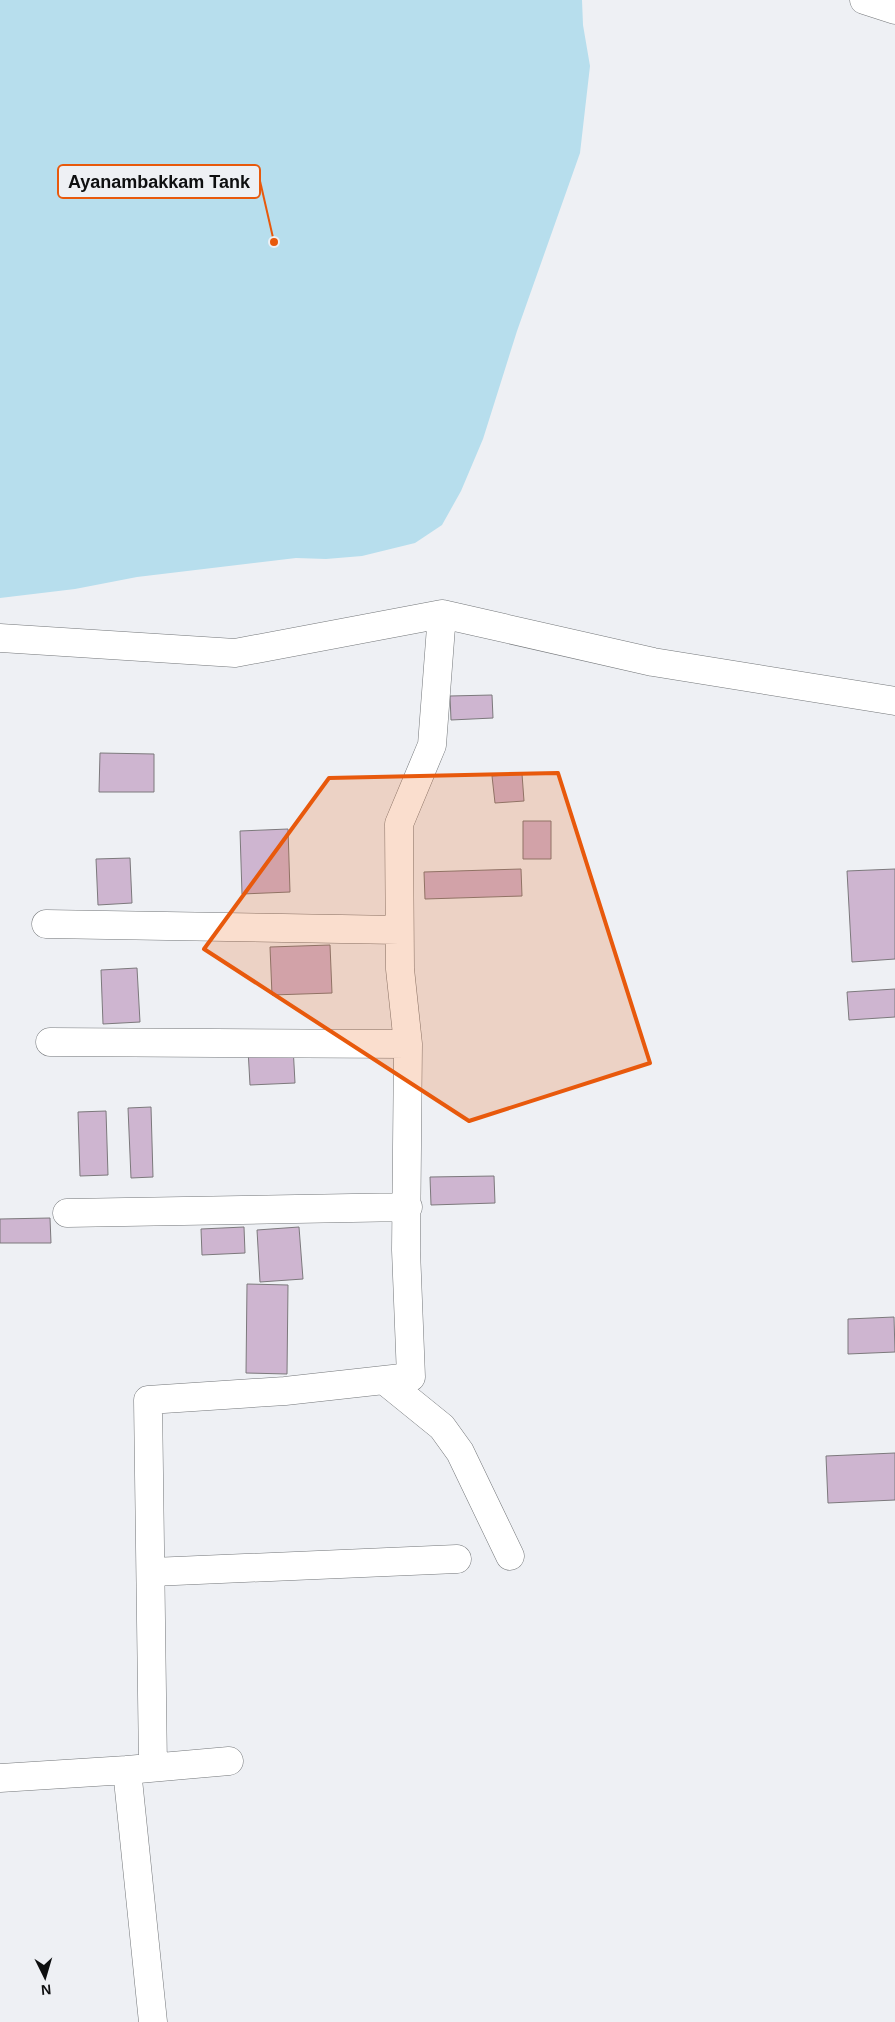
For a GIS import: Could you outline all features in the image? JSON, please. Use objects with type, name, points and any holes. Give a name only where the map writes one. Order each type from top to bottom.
[{"type":"street","points":[[864,0],[895,10]]},
{"type":"street","points":[[152,2022],[140,1768],[152,1572],[148,1400],[285,1391],[411,1377],[406,1250],[408,1207],[408,1044],[400,969],[399,824],[432,745],[442,614]]},
{"type":"street","points":[[0,638],[235,653],[442,614],[653,662],[895,701]]},
{"type":"street","points":[[46,924],[400,930]]},
{"type":"street","points":[[50,1042],[408,1044]]},
{"type":"street","points":[[68,1213],[408,1207]]},
{"type":"street","points":[[384,1380],[442,1427],[460,1452],[510,1556]]},
{"type":"street","points":[[152,1572],[457,1559]]},
{"type":"street","points":[[0,1778],[229,1761]]},
{"type":"highlighted area","points":[[558,773],[650,1063],[469,1121],[204,949],[329,778]]},
{"type":"water","points":[[0,0],[582,0],[583,25],[590,66],[580,153],[517,331],[483,439],[461,491],[442,525],[415,543],[362,556],[326,559],[296,558],[137,577],[75,589],[0,598]]},
{"type":"building","points":[[492,695],[493,718],[451,720],[450,696]]},
{"type":"building","points":[[100,753],[154,754],[154,792],[99,792]]},
{"type":"building","points":[[522,774],[524,801],[495,803],[492,776]]},
{"type":"building","points":[[523,821],[551,821],[551,859],[523,859]]},
{"type":"building","points":[[288,829],[290,892],[242,894],[240,831]]},
{"type":"building","points":[[130,858],[132,903],[98,905],[96,859]]},
{"type":"building","points":[[521,869],[522,896],[425,899],[424,872]]},
{"type":"building","points":[[895,869],[895,959],[852,962],[847,871]]},
{"type":"building","points":[[330,945],[332,993],[272,995],[270,947]]},
{"type":"building","points":[[137,968],[140,1022],[103,1024],[101,970]]},
{"type":"building","points":[[895,989],[895,1017],[849,1020],[847,992]]},
{"type":"building","points":[[293,1046],[295,1083],[250,1085],[248,1049]]},
{"type":"building","points":[[151,1107],[153,1177],[131,1178],[128,1108]]},
{"type":"building","points":[[106,1111],[108,1175],[80,1176],[78,1112]]},
{"type":"building","points":[[494,1176],[495,1203],[431,1205],[430,1177]]},
{"type":"building","points":[[50,1218],[51,1243],[0,1243],[0,1219]]},
{"type":"building","points":[[244,1227],[245,1253],[202,1255],[201,1229]]},
{"type":"building","points":[[299,1227],[303,1279],[260,1282],[257,1230]]},
{"type":"building","points":[[247,1284],[288,1285],[287,1374],[246,1373]]},
{"type":"building","points":[[894,1317],[895,1352],[848,1354],[848,1319]]},
{"type":"building","points":[[895,1453],[895,1500],[828,1503],[826,1456]]},
{"type":"place","name":"Ayanambakkam Tank","points":[[274,242]]}]
